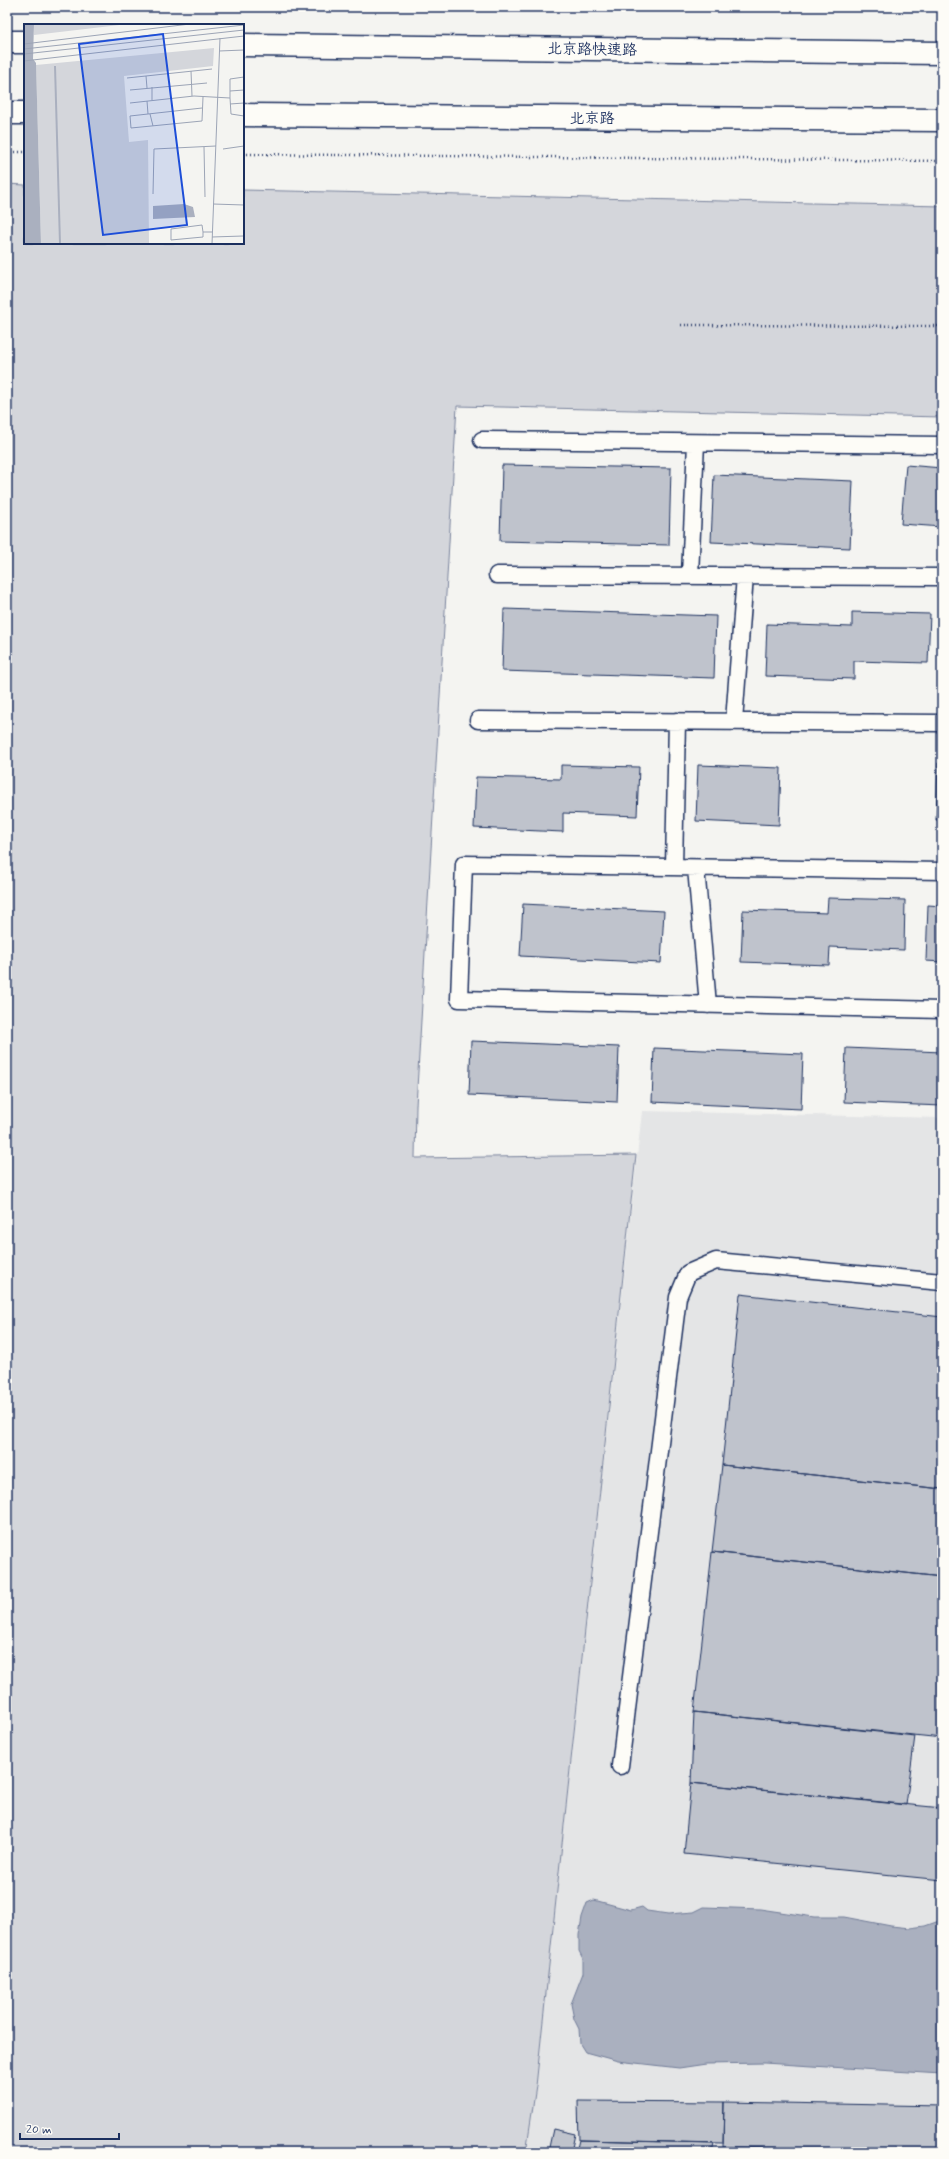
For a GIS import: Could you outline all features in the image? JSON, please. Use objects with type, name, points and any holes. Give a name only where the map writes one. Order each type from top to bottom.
[{"type":"main road","points":[[7,42],[24,42]]},
{"type":"main road","name":"北京路快速路","points":[[244,45],[942,53]]},
{"type":"main road","points":[[7,113],[24,113]]},
{"type":"main road","name":"北京路","points":[[244,115],[942,120]]},
{"type":"lane","points":[[482,440],[942,445]]},
{"type":"lane","points":[[690,575],[696,443]]},
{"type":"lane","points":[[497,575],[942,577]]},
{"type":"lane","points":[[734,721],[745,576]]},
{"type":"lane","points":[[478,720],[942,723]]},
{"type":"lane","points":[[674,867],[677,721]]},
{"type":"lane","points":[[942,871],[464,864],[459,999],[942,1010]]},
{"type":"lane","points":[[696,868],[708,1005]]},
{"type":"lane","points":[[620,1766],[678,1297],[688,1273],[716,1261],[942,1282]]},
{"type":"path","points":[[7,152],[24,152]]},
{"type":"path","points":[[244,154],[942,161]]},
{"type":"path","points":[[681,325],[942,326]]},
{"type":"shaded area","points":[[7,184],[24,185],[24,244],[244,244],[244,190],[942,206],[942,417],[457,406],[416,1106],[415,1158],[636,1155],[536,2086],[526,2152],[7,2152]]},
{"type":"shaded area","points":[[642,1111],[942,1118],[942,2152],[526,2152],[536,2086]]},
{"type":"water","points":[[594,1900],[631,1910],[642,1907],[647,1911],[668,1914],[694,1912],[704,1907],[760,1909],[814,1917],[844,1917],[910,1928],[925,1926],[942,1920],[942,2074],[764,2063],[706,2064],[679,2068],[618,2061],[585,2052],[580,2044],[579,2029],[574,2019],[571,2004],[583,1973],[583,1959],[579,1951],[579,1935],[582,1917],[587,1903]]},
{"type":"building","points":[[502,465],[671,468],[669,545],[500,541]]},
{"type":"building","points":[[906,465],[942,468],[942,527],[901,524]]},
{"type":"building","points":[[714,475],[853,481],[850,548],[711,542]]},
{"type":"building","points":[[504,609],[716,616],[714,678],[502,671]]},
{"type":"building","points":[[852,612],[930,614],[928,663],[854,661],[854,679],[765,676],[767,624],[852,627]]},
{"type":"building","points":[[938,763],[942,764],[942,820],[936,820]]},
{"type":"building","points":[[561,765],[639,767],[637,816],[563,813],[563,832],[474,828],[476,777],[561,779]]},
{"type":"building","points":[[698,765],[781,768],[779,825],[696,821]]},
{"type":"building","points":[[828,898],[905,900],[904,950],[830,947],[829,965],[741,962],[743,910],[827,913]]},
{"type":"building","points":[[523,904],[664,911],[661,963],[520,956]]},
{"type":"building","points":[[928,905],[942,906],[942,962],[926,961]]},
{"type":"building","points":[[471,1041],[619,1047],[617,1102],[469,1095]]},
{"type":"building","points":[[654,1048],[803,1054],[801,1109],[652,1102]]},
{"type":"building","points":[[846,1048],[942,1052],[942,1106],[844,1102]]},
{"type":"building","points":[[740,1294],[942,1317],[942,1489],[722,1465]]},
{"type":"building","points":[[722,1465],[942,1489],[942,1577],[712,1552]]},
{"type":"building","points":[[712,1552],[942,1577],[942,1738],[694,1712]]},
{"type":"building","points":[[694,1712],[915,1736],[906,1805],[691,1783]]},
{"type":"building","points":[[691,1783],[942,1808],[942,1880],[684,1854]]},
{"type":"building","points":[[578,2101],[724,2102],[723,2143],[579,2140]]},
{"type":"building","points":[[724,2102],[942,2106],[942,2151],[723,2147]]},
{"type":"building","points":[[553,2129],[575,2134],[571,2152],[548,2152]]},
{"type":"building","points":[[579,2140],[714,2143],[712,2152],[576,2152]]}]
